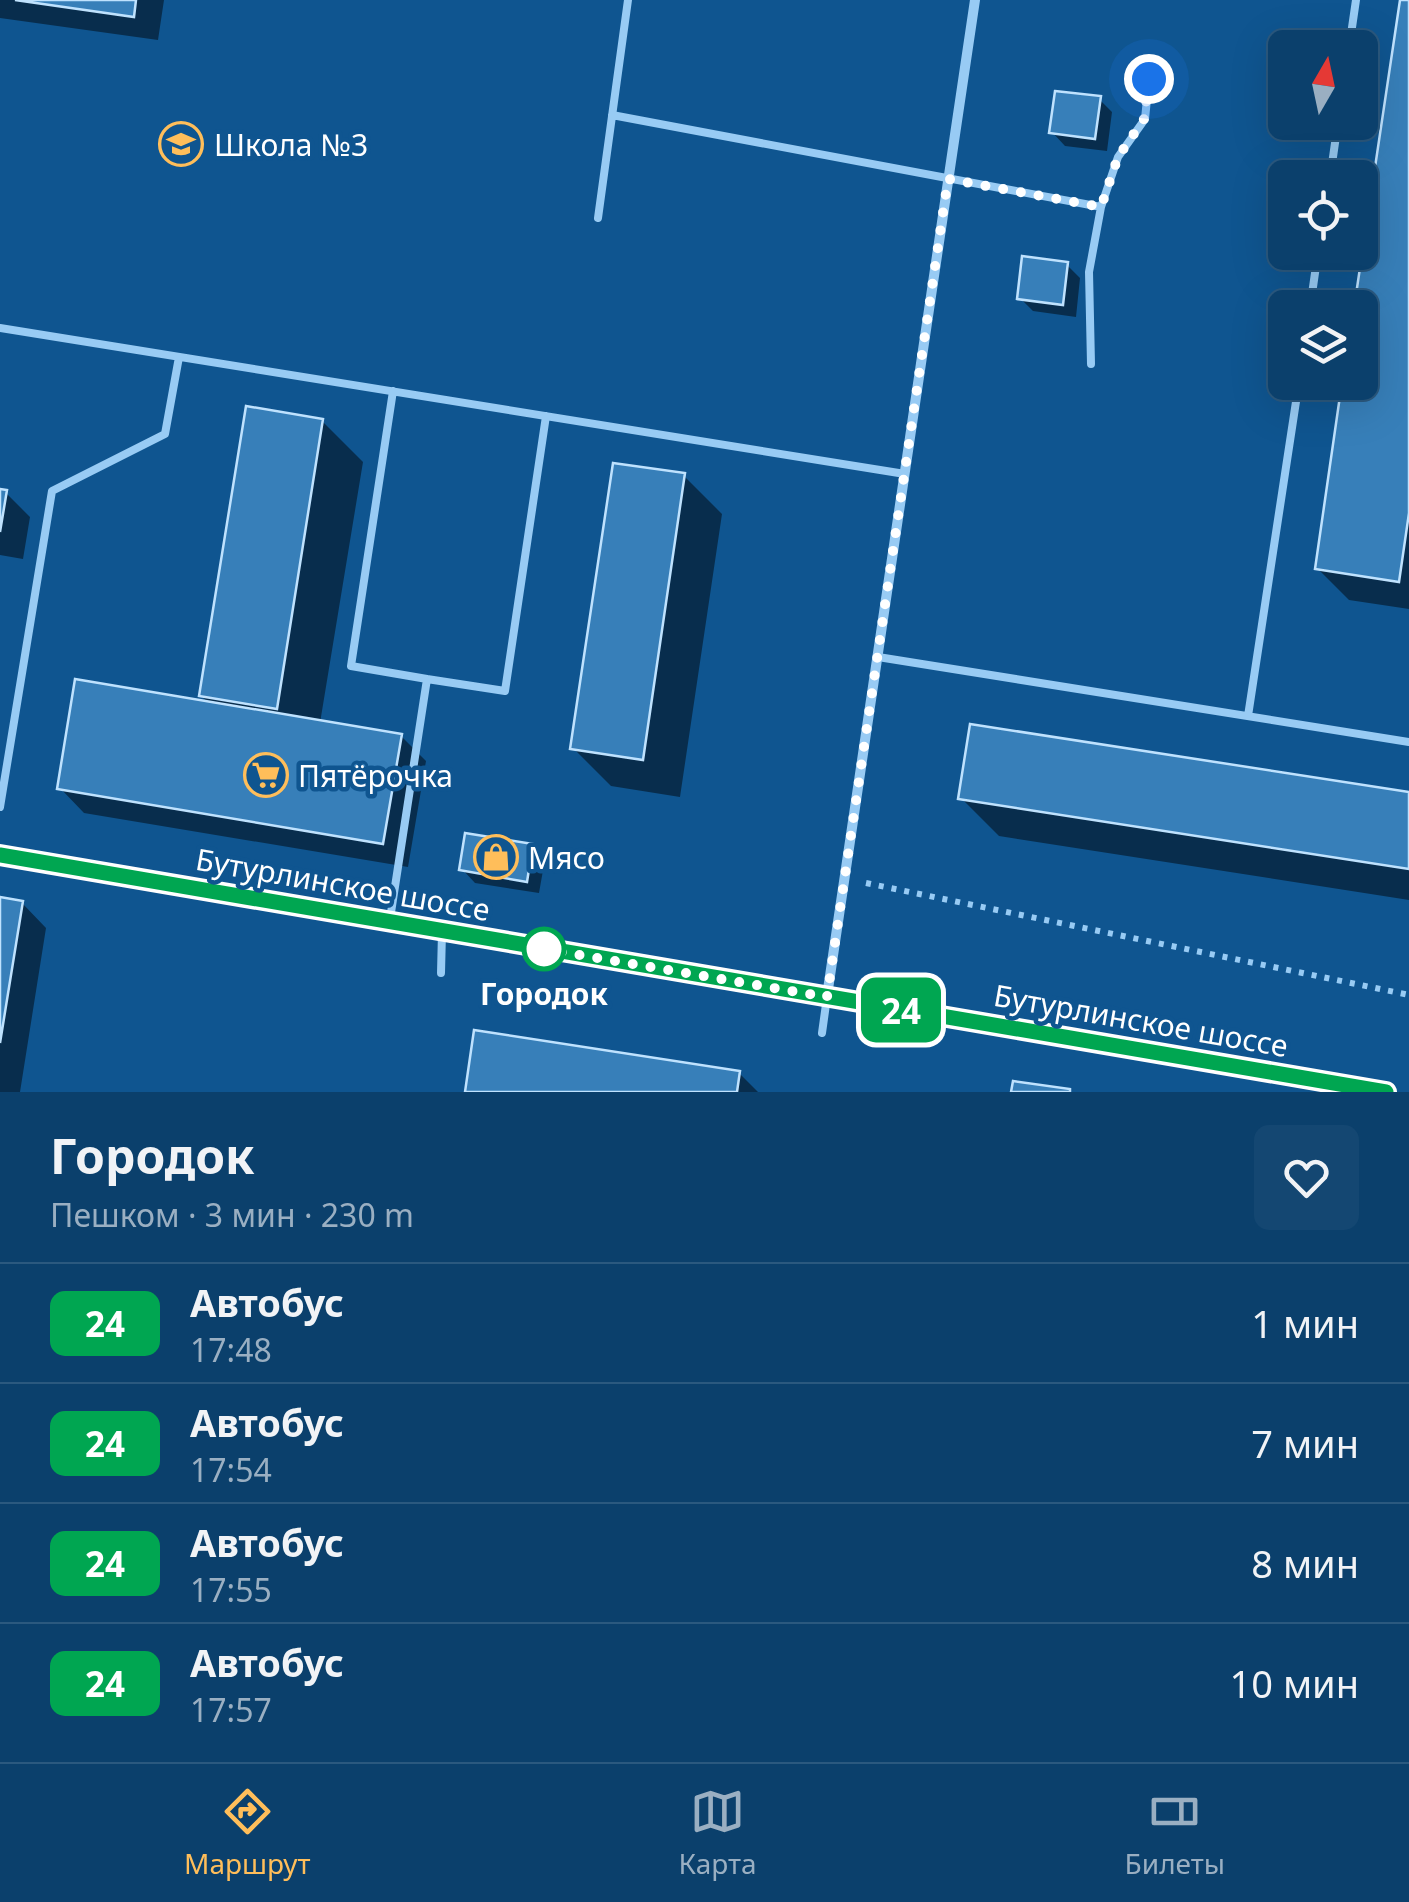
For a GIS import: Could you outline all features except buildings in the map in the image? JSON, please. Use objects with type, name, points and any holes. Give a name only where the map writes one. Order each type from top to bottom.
[{"type":"main road","name":"Бутурлинское шоссе","points":[[0,855],[1385,1092]]},
{"type":"street","points":[[827,997],[974,0]]},
{"type":"lane","points":[[598,218],[628,0]]},
{"type":"lane","points":[[1352,30],[1356,0]]},
{"type":"lane","points":[[1091,364],[1089,272],[1101,207],[1118,157],[1144,119],[1149,79]]},
{"type":"lane","points":[[612,115],[1101,207]]},
{"type":"lane","points":[[0,328],[904,474]]},
{"type":"lane","points":[[0,806],[52,491],[165,434],[179,357]]},
{"type":"lane","points":[[393,391],[351,666],[505,691],[546,416]]},
{"type":"lane","points":[[1248,716],[1296,400]]},
{"type":"lane","points":[[878,657],[1409,742]]},
{"type":"lane","points":[[390,924],[426,678]]},
{"type":"lane","points":[[442,932],[442,973]]},
{"type":"lane","points":[[822,1033],[827,997]]},
{"type":"path","points":[[845,879],[1409,995]]},
{"type":"bus line","name":"24","points":[[0,855],[1386,1092]]},
{"type":"place","name":"Школа №3","points":[[181,144]]},
{"type":"place","name":"Пятёрочка","points":[[266,775]]},
{"type":"place","name":"Мясо","points":[[496,857]]},
{"type":"place","name":"Городок","points":[[544,949]]},
{"type":"route","points":[[544,949],[827,997],[948,179],[1101,207],[1118,157],[1144,119],[1149,79]]}]
